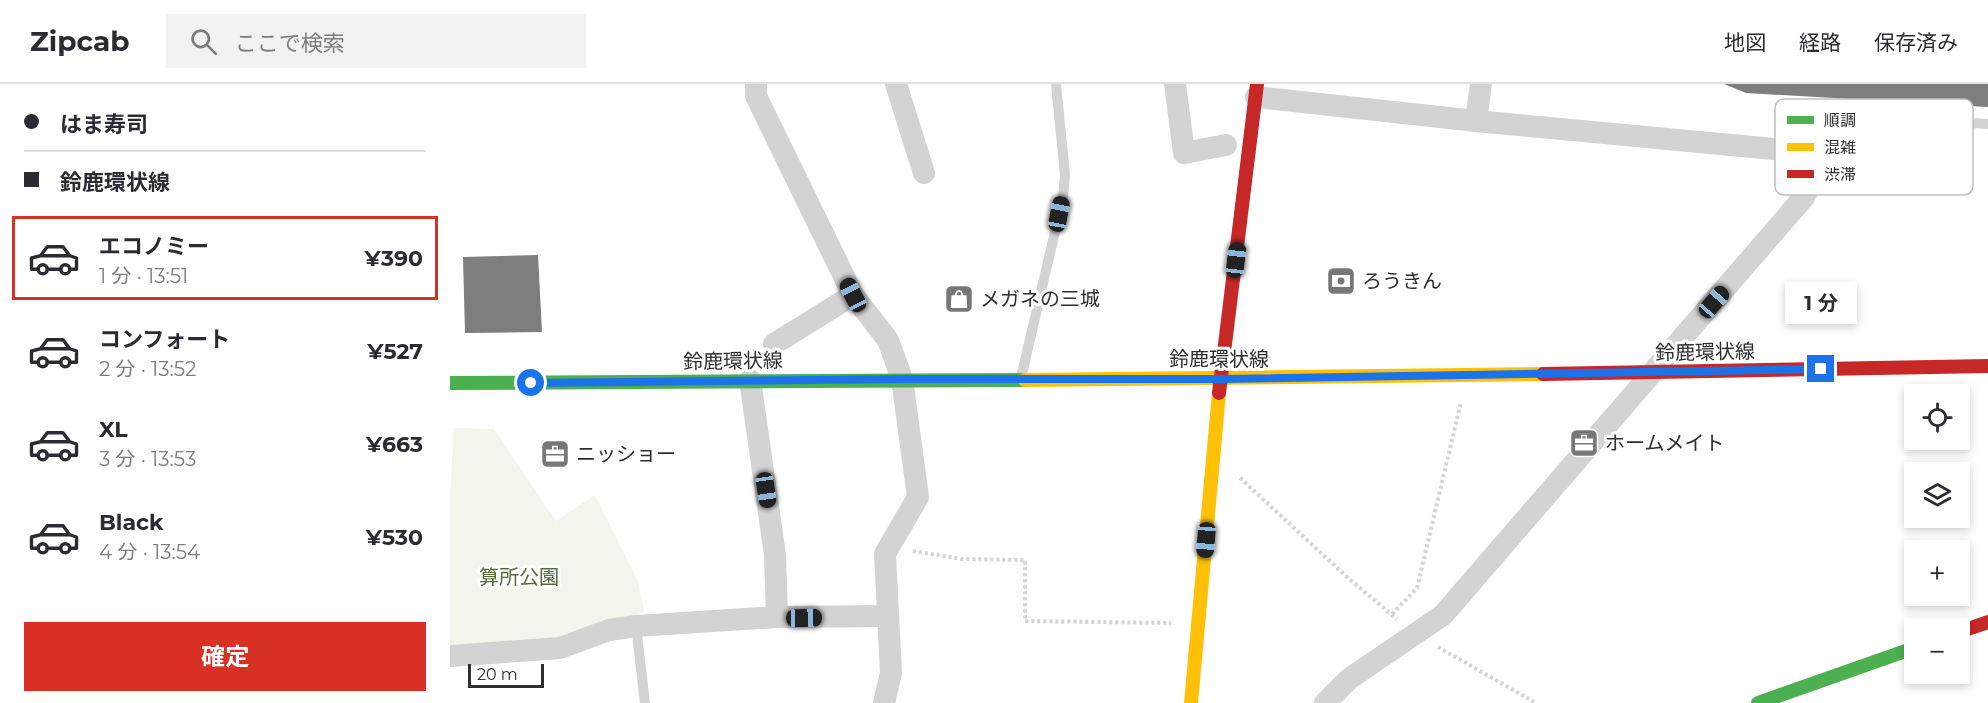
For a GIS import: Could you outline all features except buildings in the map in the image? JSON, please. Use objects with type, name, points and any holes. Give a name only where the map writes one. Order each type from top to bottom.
[{"type":"main road","points":[[1191,703],[1220,379],[1256,91]]},
{"type":"main road","name":"鈴鹿環状線","points":[[450,383],[1021,378],[1220,379],[1988,366]]},
{"type":"main road","points":[[1970,628],[1988,622]]},
{"type":"main road","points":[[1758,703],[1904,652]]},
{"type":"street","points":[[756,84],[756,96],[853,295],[888,340],[902,379],[918,497],[885,554],[891,673],[884,703]]},
{"type":"street","points":[[896,84],[924,173]]},
{"type":"street","points":[[1175,84],[1184,153],[1226,145]]},
{"type":"street","points":[[1476,121],[1481,84]]},
{"type":"street","points":[[1256,91],[1476,121],[1775,148]]},
{"type":"street","points":[[1325,703],[1349,679],[1417,635],[1443,615],[1805,195]]},
{"type":"street","points":[[774,344],[853,295]]},
{"type":"street","points":[[750,380],[775,555],[777,617]]},
{"type":"street","points":[[450,656],[560,648],[609,630],[636,626],[777,617],[888,616]]},
{"type":"lane","points":[[1021,378],[1063,198],[1065,175],[1056,84]]},
{"type":"lane","points":[[1973,123],[1988,124]]},
{"type":"lane","points":[[636,626],[645,703]]},
{"type":"path","points":[[1392,614],[1417,588],[1467,375]]},
{"type":"path","points":[[1212,470],[1242,479],[1348,578],[1417,635],[1536,703]]},
{"type":"path","points":[[893,542],[917,553],[962,559],[1025,560],[1025,621],[1173,623]]},
{"type":"green space","name":"算所公園","points":[[454,428],[494,429],[556,521],[595,495],[638,581],[644,612],[558,643],[450,647],[450,497]]},
{"type":"traffic: fast","points":[[450,383],[1025,380]]},
{"type":"traffic: fast","points":[[1758,703],[1904,652]]},
{"type":"traffic: slow","points":[[1025,380],[1543,374]]},
{"type":"traffic: slow","points":[[1191,703],[1219,393]]},
{"type":"traffic: jam","points":[[1219,393],[1257,84]]},
{"type":"traffic: jam","points":[[1543,374],[1988,366]]},
{"type":"traffic: jam","points":[[1970,628],[1988,622]]},
{"type":"place","name":"ろうきん","points":[[1341,281]]},
{"type":"place","name":"メガネの三城","points":[[959,299]]},
{"type":"place","name":"ホームメイト","points":[[1584,443]]},
{"type":"place","name":"ニッショー","points":[[555,454]]},
{"type":"route","points":[[531,383],[1043,378],[1220,379],[1821,369]]}]
